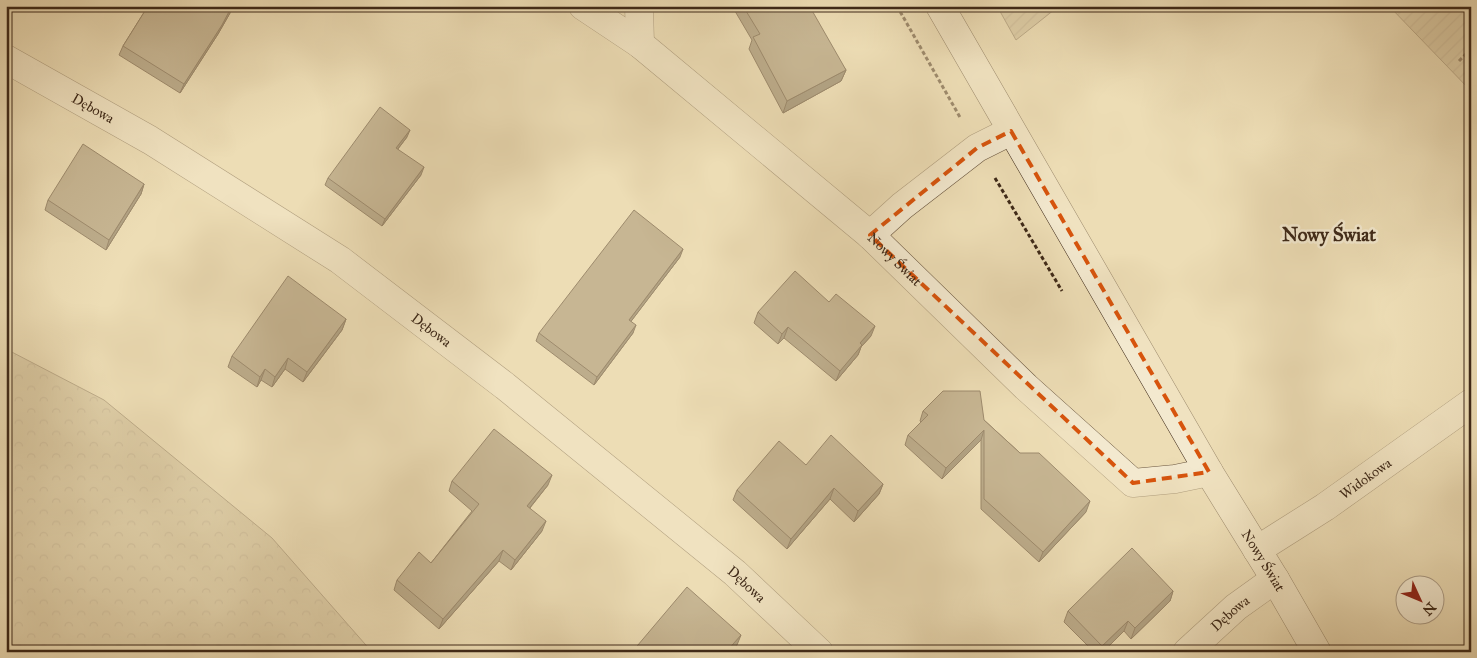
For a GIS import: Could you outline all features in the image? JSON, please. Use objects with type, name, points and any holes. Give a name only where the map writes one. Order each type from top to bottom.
[{"type":"street","name":"Nowy Świat","points":[[583,6],[640,44],[870,235],[1026,387],[1133,483],[1175,479],[1208,472]]},
{"type":"street","points":[[639,6],[640,44]]},
{"type":"street","name":"Nowy Świat","points":[[940,6],[1208,472],[1275,579],[1317,652]]},
{"type":"street","name":"Dębowa","points":[[6,59],[150,140],[340,260],[521,398],[735,574],[819,652]]},
{"type":"street","points":[[870,235],[902,206],[977,148],[1011,131]]},
{"type":"street","name":"Widokowa","points":[[1256,550],[1325,507],[1471,403]]},
{"type":"street","name":"Dębowa","points":[[1187,652],[1236,607],[1275,579]]},
{"type":"path","points":[[1459,61],[1471,49]]},
{"type":"highlighted area","points":[[1011,131],[1209,472],[1133,483],[870,235],[977,148]]},
{"type":"green space","points":[[997,6],[1059,6],[1016,40]]},
{"type":"green space","points":[[1389,6],[1471,6],[1471,91]]},
{"type":"green space","points":[[6,349],[104,400],[272,538],[372,652],[6,652]]},
{"type":"building","points":[[148,6],[232,6],[184,84],[123,46]]},
{"type":"building","points":[[743,6],[800,6],[802,11],[810,7],[846,70],[787,101],[753,37],[760,34]]},
{"type":"building","points":[[380,107],[410,130],[396,148],[424,167],[385,219],[328,178]]},
{"type":"building","points":[[83,144],[144,184],[109,240],[48,200]]},
{"type":"building","points":[[634,210],[683,249],[629,320],[636,325],[597,377],[539,333]]},
{"type":"building","points":[[795,271],[829,302],[836,294],[875,326],[840,371],[788,327],[782,334],[758,312]]},
{"type":"building","points":[[288,276],[346,319],[307,372],[288,358],[275,377],[265,369],[260,377],[232,356]]},
{"type":"building","points":[[943,391],[980,391],[984,420],[1020,453],[1039,453],[1090,501],[1043,552],[984,499],[984,430],[946,468],[908,435],[928,415],[923,411]]},
{"type":"building","points":[[494,429],[552,475],[527,506],[546,521],[515,560],[503,550],[443,619],[397,580],[419,552],[431,563],[479,504],[452,481]]},
{"type":"building","points":[[831,435],[883,484],[858,511],[834,488],[791,539],[737,490],[779,441],[806,465]]},
{"type":"building","points":[[1132,548],[1173,591],[1135,628],[1128,621],[1102,646],[1068,611]]},
{"type":"building","points":[[687,587],[741,635],[726,652],[632,652]]},
{"type":"district","name":"Nowy Świat","points":[[1329,234]]}]
